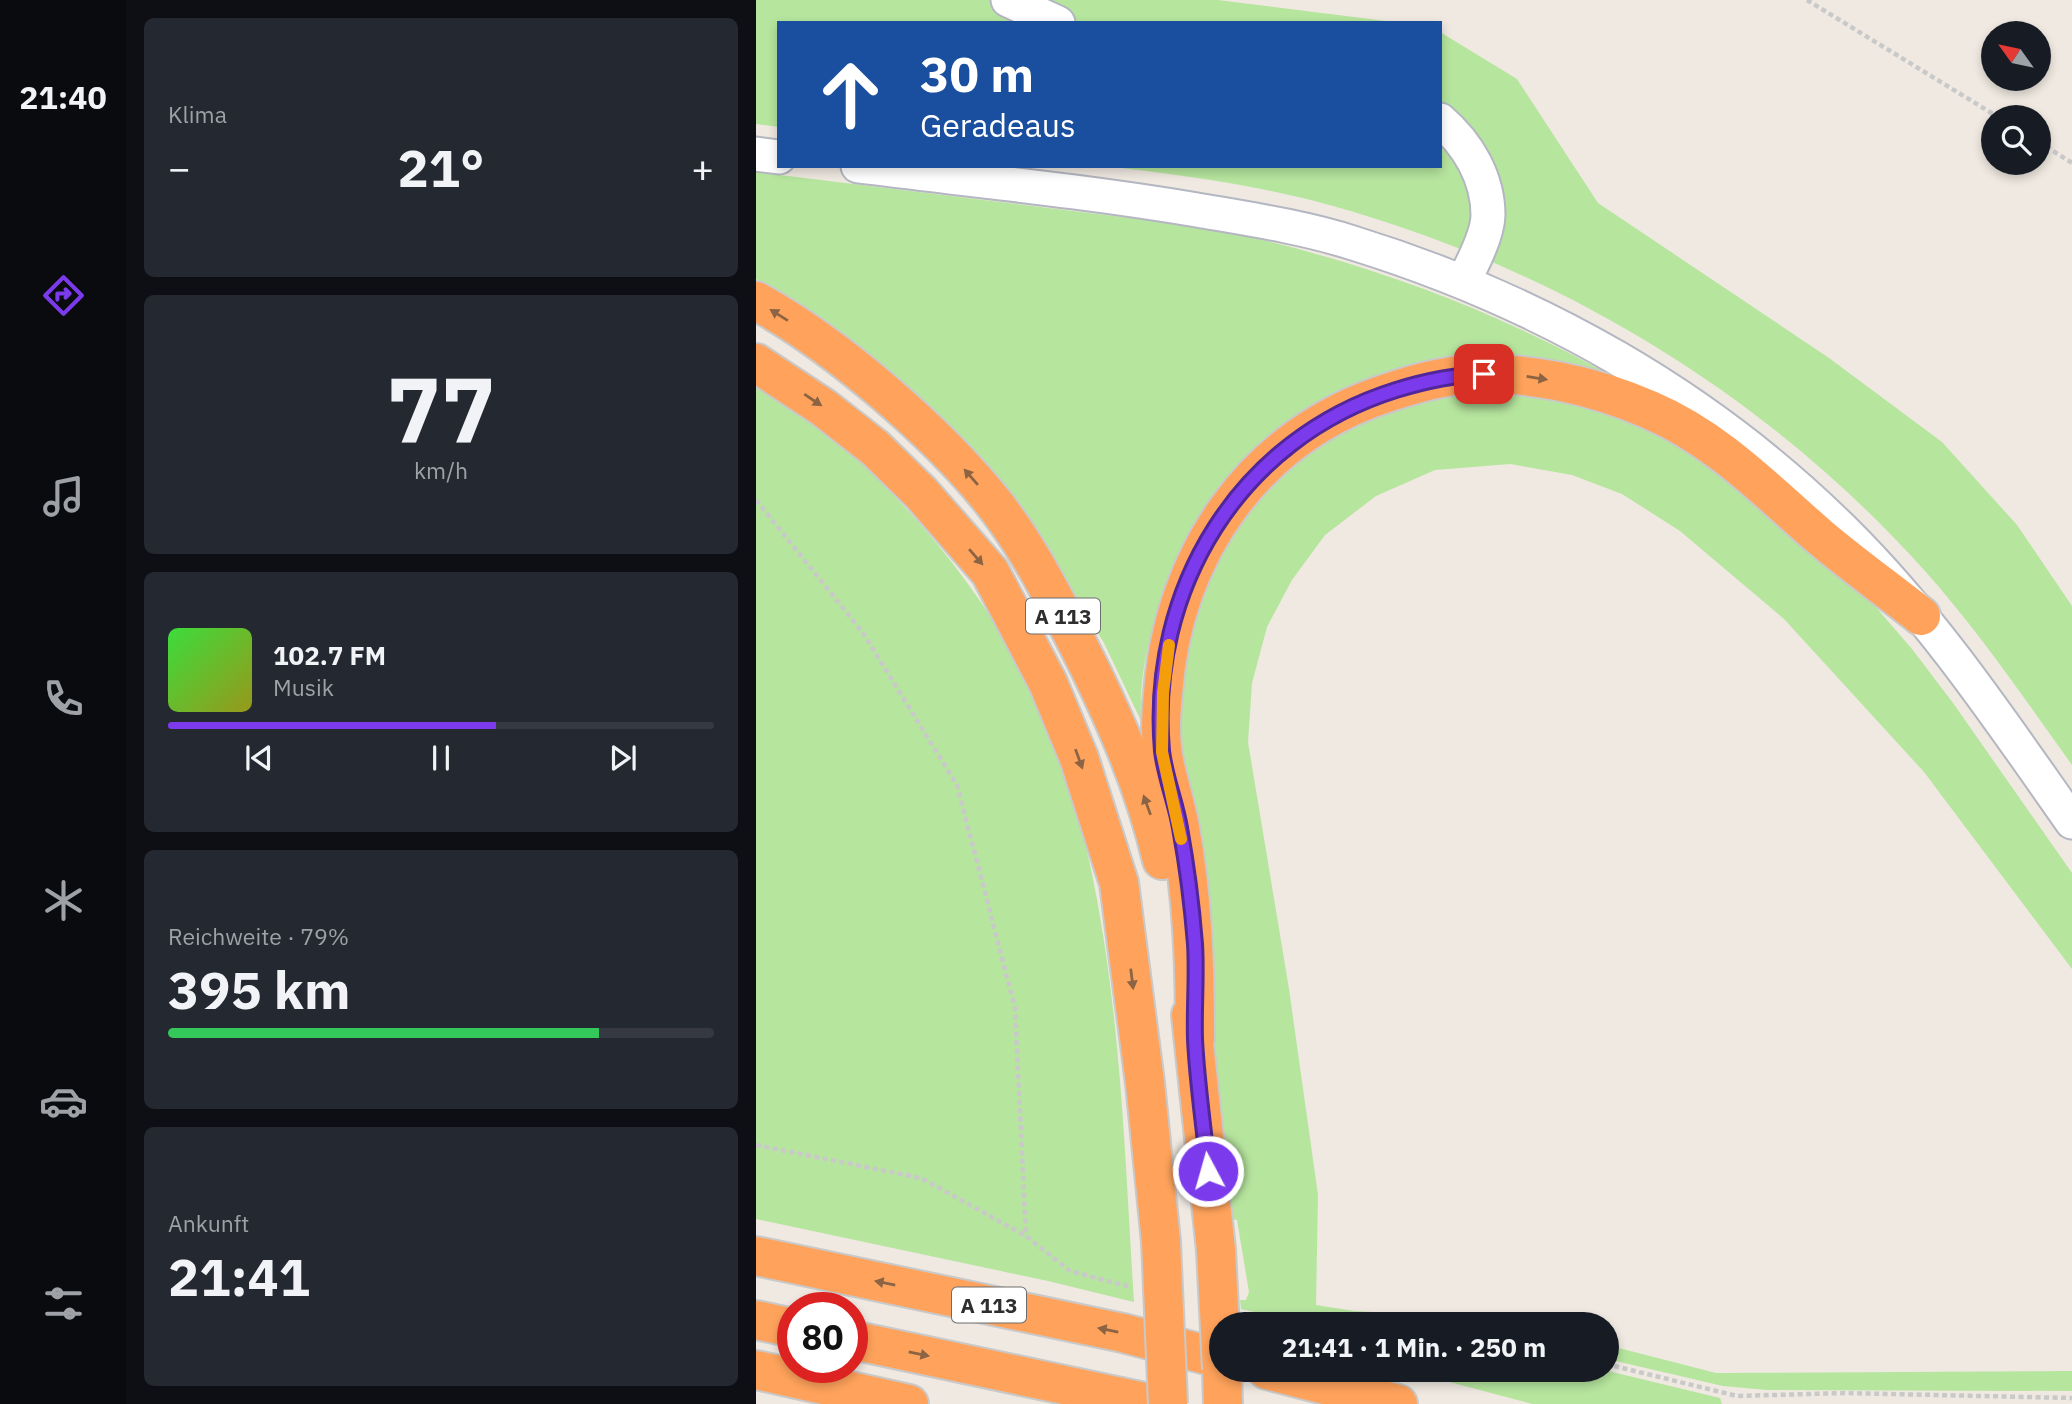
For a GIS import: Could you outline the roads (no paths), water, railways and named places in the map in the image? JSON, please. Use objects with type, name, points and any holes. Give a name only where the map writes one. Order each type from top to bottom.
[{"type":"highway","name":"A 113","points":[[756,301],[822,344],[952,455],[994,503],[1031,555],[1097,680],[1154,825],[1178,930],[1195,1039]]},
{"type":"highway","points":[[756,363],[824,408],[875,448],[921,493],[990,572],[1048,683],[1079,758],[1119,883],[1145,1083],[1161,1242],[1168,1404]]},
{"type":"highway","points":[[1219,1312],[1216,1250],[1195,1039],[1195,944],[1180,828],[1162,752],[1163,693],[1170,641],[1191,571],[1199,552],[1250,478],[1289,443],[1345,409],[1430,380],[1463,375],[1505,374],[1583,388],[1650,410],[1693,433],[1737,463],[1821,537],[1921,616]]},
{"type":"highway","name":"A 113","points":[[756,1256],[1124,1333],[1209,1356]]},
{"type":"highway","points":[[756,1321],[777,1325]]},
{"type":"highway","points":[[868,1343],[1154,1404]]},
{"type":"highway","points":[[756,1370],[909,1404]]},
{"type":"highway","points":[[1222,1382],[1223,1404]]},
{"type":"highway","points":[[1313,1382],[1398,1404]]},
{"type":"street","points":[[1008,0],[1054,21]]},
{"type":"street","points":[[1442,122],[1458,138],[1483,179],[1489,217],[1463,282]]},
{"type":"street","points":[[756,154],[777,157]]},
{"type":"street","points":[[874,168],[1128,199],[1262,221],[1351,242],[1463,282],[1545,318],[1601,348],[1649,376],[1734,434],[1794,484],[1846,533],[1921,616],[1973,680],[2072,822]]}]
